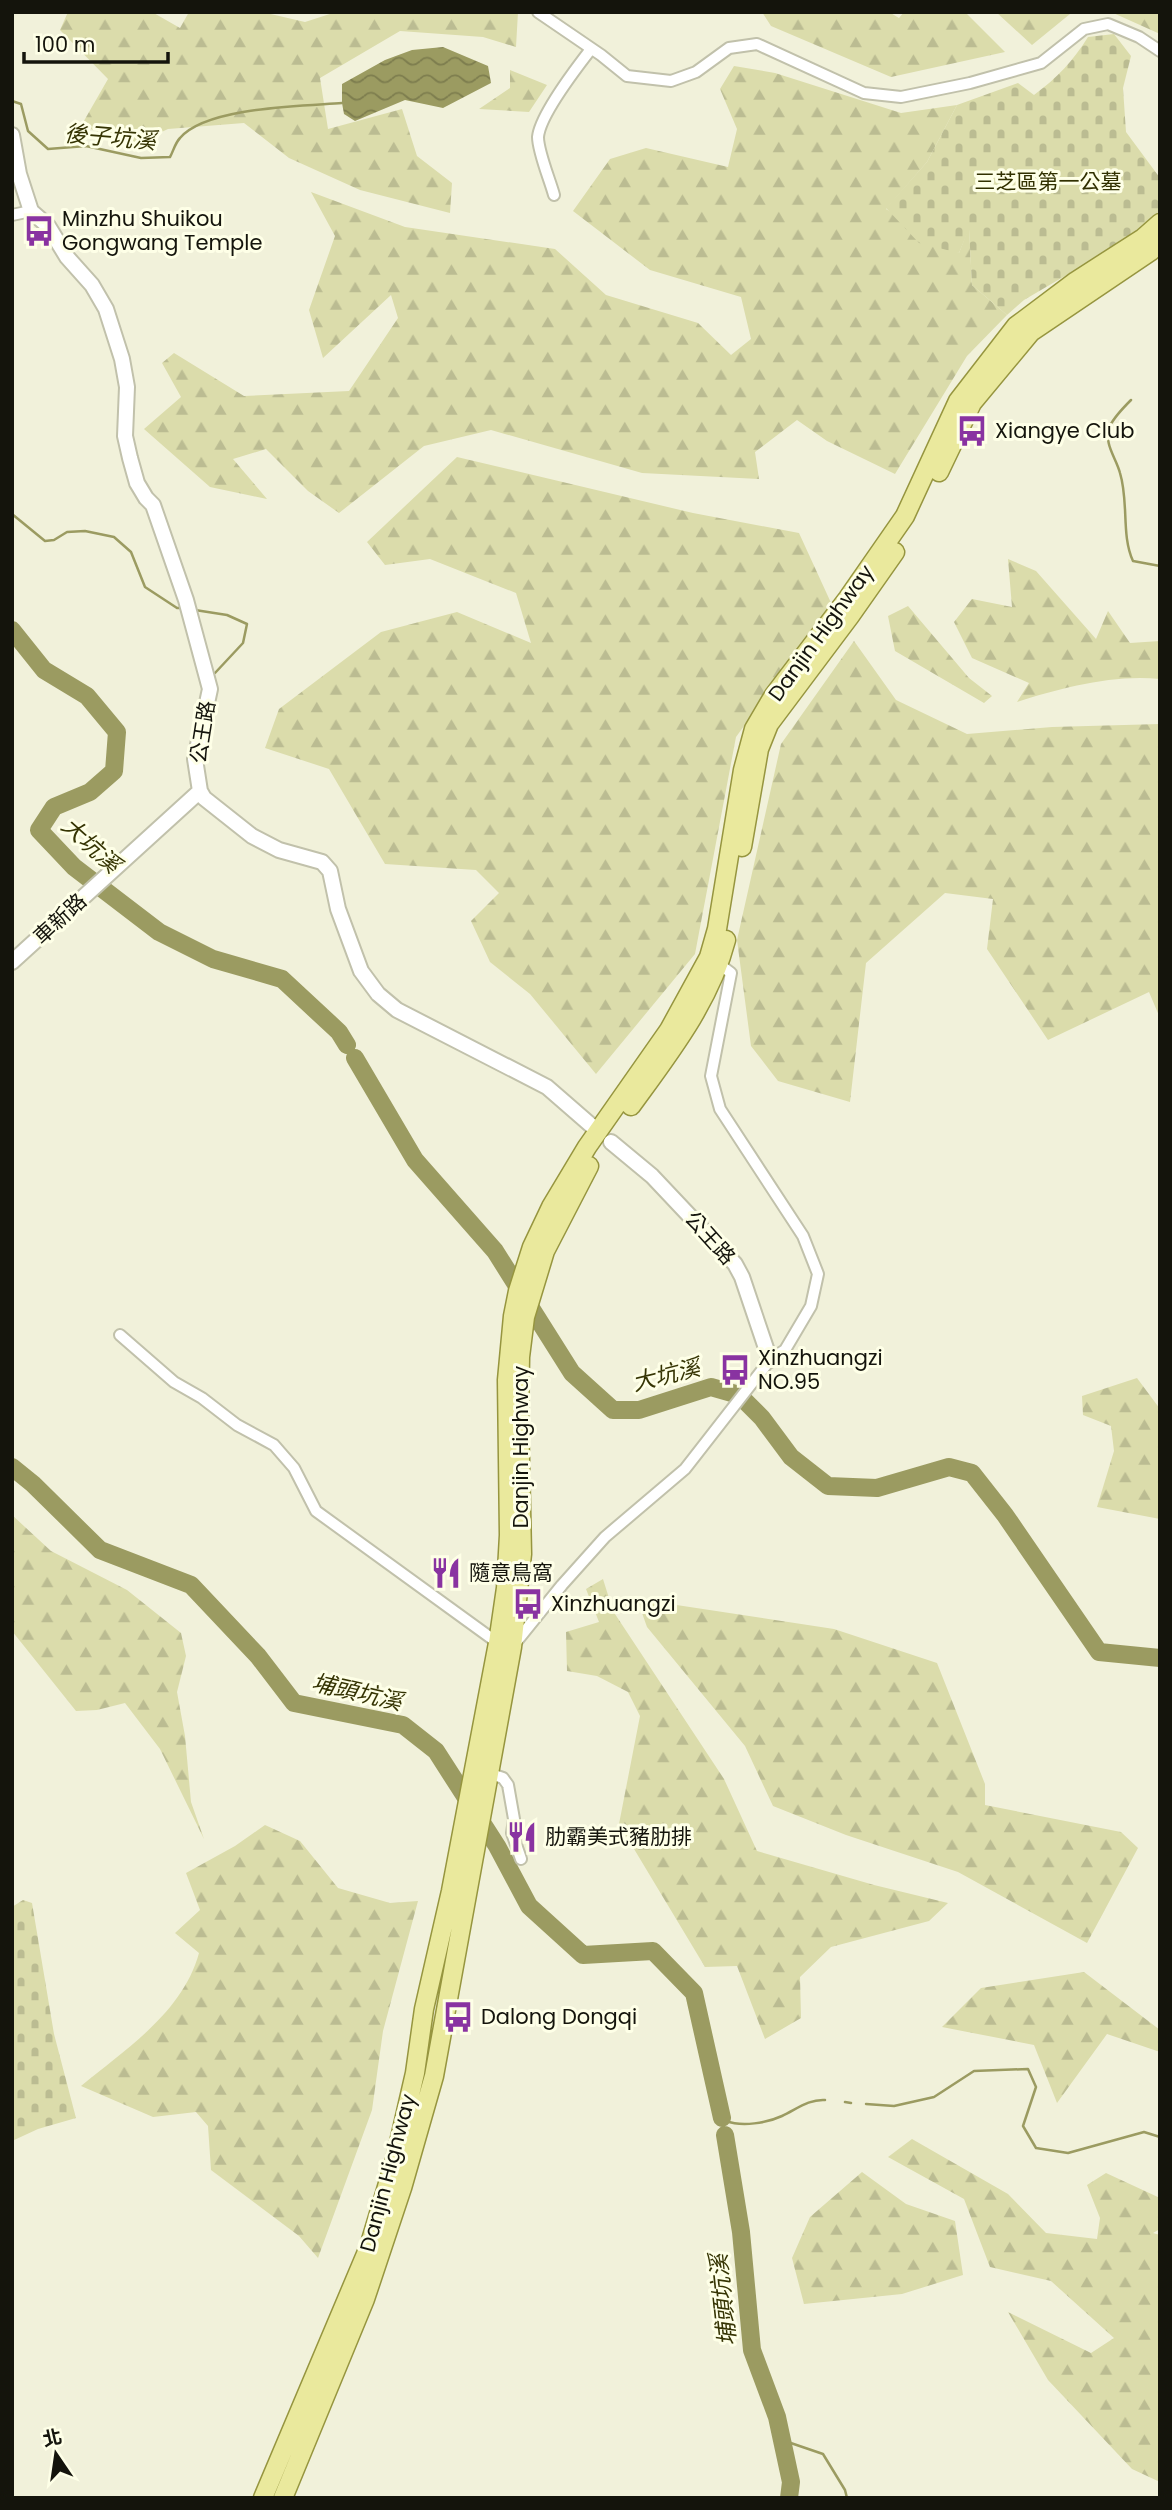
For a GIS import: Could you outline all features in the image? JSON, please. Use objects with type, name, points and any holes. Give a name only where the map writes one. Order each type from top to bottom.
[{"type":"main road","name":"Danjin Highway","points":[[1061,302],[1160,223]]},
{"type":"main road","name":"Danjin Highway","points":[[283,2498],[365,2299],[402,2188],[434,2076],[487,1779],[505,1645],[508,1561],[506,1380],[520,1312],[551,1207],[602,1136],[715,961],[717,929],[743,770],[760,716],[905,516],[958,401],[1016,326],[1160,243]]},
{"type":"main road","name":"Danjin Highway","points":[[263,2498],[369,2247],[395,2160],[415,2073],[424,2010],[450,1891],[474,1759],[505,1645]]},
{"type":"street","points":[[538,12],[627,76],[671,81],[696,72],[729,48],[757,44],[864,93],[901,97],[970,83],[1041,63],[1084,29],[1108,24],[1139,37],[1160,51]]},
{"type":"street","points":[[554,195],[538,139],[540,129],[564,83],[591,49]]},
{"type":"street","name":"公王路","points":[[12,135],[19,174],[31,211],[48,226],[67,257],[92,285],[106,309],[122,359],[127,387],[125,436],[130,458],[137,483],[153,505],[189,611],[210,689],[195,759],[200,791],[204,798],[252,836],[279,850],[322,862],[330,870],[338,909],[361,971],[377,994],[397,1010],[547,1087],[652,1176],[735,1264],[742,1277],[770,1360]]},
{"type":"street","points":[[12,215],[31,211]]},
{"type":"street","name":"車新路","points":[[12,962],[200,791]]},
{"type":"street","points":[[120,1335],[174,1382],[274,1445],[289,1460],[316,1511],[505,1645],[606,1537],[685,1469],[770,1360],[785,1350],[811,1307],[818,1274],[803,1236],[720,1109],[711,1076],[730,973],[715,961]]},
{"type":"street","points":[[487,1779],[503,1778],[508,1785],[513,1819],[512,1833],[521,1859]]},
{"type":"green space","points":[[68,12],[152,12],[180,28],[189,12],[262,12],[305,22],[336,12],[518,12],[516,47],[483,37],[400,31],[320,78],[328,129],[402,109],[417,156],[452,183],[450,213],[360,190],[289,158],[244,123],[168,129],[136,144],[81,126],[108,79],[60,30]]},
{"type":"green space","points":[[762,12],[889,12],[899,18],[904,12],[965,12],[1005,52],[891,77],[771,26]]},
{"type":"green space","points":[[996,12],[1068,12],[1070,14],[1032,45]]},
{"type":"green space","points":[[1111,12],[1160,12],[1160,34]]},
{"type":"green space","name":"三芝區第一公墓","points":[[1114,34],[1131,56],[1123,88],[1126,132],[1160,178],[1160,212],[1133,236],[1024,300],[1007,315],[972,285],[969,229],[959,253],[919,243],[886,208],[927,162],[957,105],[1018,83],[1034,95],[1064,69],[1088,37]]},
{"type":"green space","points":[[734,66],[775,73],[901,113],[957,105],[927,162],[886,209],[959,253],[969,227],[972,285],[1007,315],[967,356],[895,474],[827,441],[797,420],[755,452],[759,479],[642,473],[491,430],[424,446],[339,513],[308,491],[266,449],[233,459],[267,499],[210,487],[144,429],[181,397],[162,363],[174,353],[244,396],[349,391],[398,318],[391,295],[323,358],[309,310],[335,236],[311,192],[405,227],[555,249],[606,295],[698,323],[731,355],[751,339],[741,297],[650,270],[573,211],[610,159],[646,148],[728,167],[737,129],[720,89]]},
{"type":"green space","points":[[510,70],[547,85],[529,112],[479,109],[510,88]]},
{"type":"green space","points":[[457,457],[693,513],[799,533],[832,605],[736,737],[695,954],[596,1074],[530,994],[490,962],[471,921],[499,893],[476,870],[385,864],[329,769],[265,748],[279,709],[381,632],[457,612],[531,643],[516,593],[430,559],[385,565],[367,542]]},
{"type":"green space","points":[[1008,559],[1036,571],[1096,639],[1108,611],[1130,643],[1160,641],[1160,679],[1106,680],[1017,702],[1029,683],[972,658],[954,622],[972,599],[1012,607]]},
{"type":"green space","points":[[908,606],[969,678],[992,696],[984,703],[895,651],[888,616]]},
{"type":"green space","points":[[854,641],[896,700],[967,734],[1052,727],[1160,724],[1160,1018],[1149,992],[1048,1040],[987,949],[993,899],[945,893],[866,963],[850,1102],[778,1081],[751,1046],[737,940],[781,744]]},
{"type":"green space","points":[[1137,1378],[1160,1409],[1160,1519],[1097,1507],[1114,1451],[1111,1426],[1083,1415],[1082,1396]]},
{"type":"green space","points":[[12,1515],[51,1551],[127,1590],[181,1633],[186,1656],[177,1692],[185,1736],[191,1802],[204,1839],[160,1749],[125,1703],[97,1710],[76,1711],[12,1631]]},
{"type":"green space","points":[[603,1579],[613,1611],[724,1779],[757,1851],[948,1903],[929,1921],[831,1947],[800,1977],[801,2018],[765,2039],[737,1966],[705,1967],[619,1824],[640,1716],[628,1692],[597,1676],[567,1671],[566,1632],[599,1622],[586,1589]]},
{"type":"green space","points":[[637,1599],[834,1629],[937,1663],[985,1784],[985,1805],[1121,1832],[1138,1848],[1087,1943],[958,1872],[846,1835],[773,1806],[745,1746],[647,1627]]},
{"type":"green space","points":[[265,1825],[300,1841],[338,1888],[390,1903],[418,1901],[383,2031],[372,2110],[318,2258],[299,2236],[211,2170],[208,2126],[196,2112],[153,2117],[81,2086],[151,2028],[180,1993],[191,1974],[199,1953],[175,1933],[200,1910],[186,1873],[235,1846]]},
{"type":"green space","points":[[23,1900],[32,1903],[54,2034],[76,2118],[38,2129],[12,2141],[12,1907]]},
{"type":"green space","points":[[1084,1972],[1160,2030],[1160,2052],[1107,2034],[1057,2103],[1034,2045],[942,2027],[981,1988]]},
{"type":"green space","points":[[912,2139],[1008,2194],[1046,2233],[1097,2239],[1100,2218],[1087,2185],[1106,2173],[1160,2198],[1160,2229],[1153,2233],[1160,2235],[1160,2482],[1132,2469],[1048,2380],[1008,2312],[1091,2353],[1114,2338],[1051,2281],[990,2267],[964,2199],[888,2157]]},
{"type":"green space","points":[[862,2172],[906,2204],[955,2221],[963,2275],[902,2294],[804,2304],[792,2258],[810,2217]]},
{"type":"water","points":[[443,47],[488,66],[491,83],[443,108],[405,100],[355,121],[344,114],[342,84],[385,60],[412,50]]},
{"type":"waterway","name":"後子坑溪","points":[[12,101],[21,104],[28,131],[48,149],[86,146],[141,158],[170,157],[180,138],[193,128],[232,114],[280,107],[342,103]]},
{"type":"waterway","points":[[1131,400],[1110,426],[1109,445],[1123,484],[1127,540],[1133,561],[1160,566]]},
{"type":"waterway","points":[[12,514],[45,541],[54,540],[67,532],[85,531],[114,537],[131,552],[145,587],[177,608],[182,608]]},
{"type":"waterway","points":[[195,610],[227,615],[247,624],[243,643],[215,673]]},
{"type":"waterway","name":"大坑溪","points":[[12,630],[44,670],[87,696],[117,732],[114,771],[90,792],[54,807],[39,830],[74,867],[159,932],[213,959],[282,979],[339,1032],[347,1045]]},
{"type":"waterway","name":"大坑溪","points":[[355,1058],[415,1160],[495,1251],[572,1373],[613,1410],[639,1410],[711,1387],[739,1395],[762,1418],[791,1457],[828,1486],[877,1488],[949,1467],[972,1473],[1005,1515],[1099,1652],[1160,1658]]},
{"type":"waterway","name":"埔頭坑溪","points":[[12,1467],[100,1550],[191,1585],[258,1656],[294,1703],[403,1725],[436,1751],[497,1846],[529,1906],[583,1955],[653,1951],[694,1993],[722,2118]]},
{"type":"waterway","points":[[866,2104],[894,2106],[934,2097],[974,2071],[1028,2069],[1036,2087],[1023,2126],[1036,2148],[1068,2153],[1144,2132],[1160,2137]]},
{"type":"waterway","points":[[717,2100],[726,2121],[747,2124],[769,2121],[808,2103],[825,2100]]},
{"type":"waterway","points":[[845,2102],[851,2103]]},
{"type":"waterway","name":"埔頭坑溪","points":[[725,2135],[741,2232],[752,2350],[777,2417],[791,2482],[789,2498]]},
{"type":"waterway","points":[[782,2440],[823,2454],[847,2498]]},
{"type":"place","name":"Minzhu Shuikou Gongwang Temple","points":[[39,231]]},
{"type":"place","name":"Xiangye Club","points":[[972,431]]},
{"type":"place","name":"Xinzhuangzi NO.95","points":[[735,1370]]},
{"type":"place","name":"隨意鳥窩","points":[[446,1573]]},
{"type":"place","name":"Xinzhuangzi","points":[[528,1604]]},
{"type":"place","name":"肋霸美式豬肋排","points":[[522,1837]]},
{"type":"place","name":"Dalong Dongqi","points":[[458,2017]]}]
